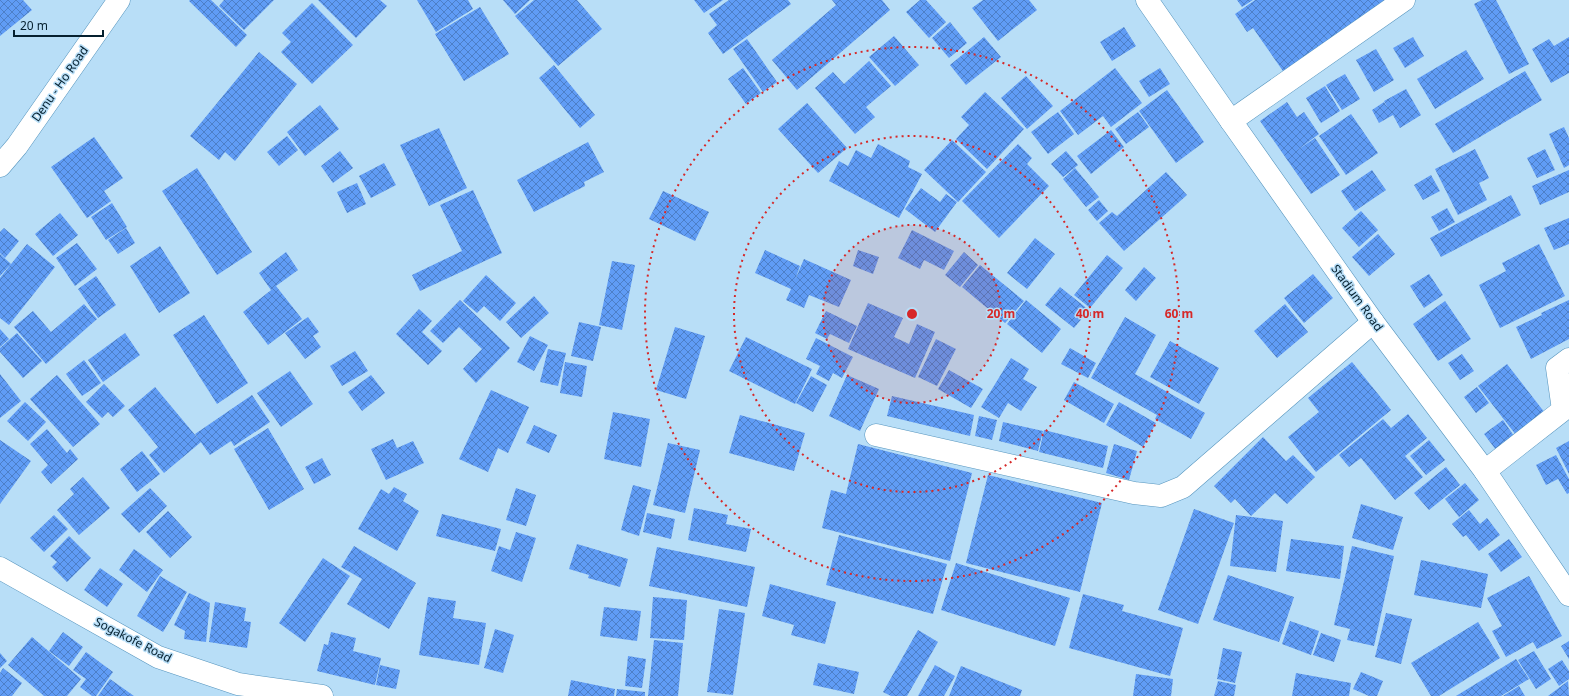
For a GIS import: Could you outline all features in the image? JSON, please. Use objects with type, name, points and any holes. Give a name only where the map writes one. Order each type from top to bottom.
[{"type":"main road","name":"Denu - Ho Road","points":[[0,166],[17,146],[119,0]]},
{"type":"main road","name":"Stadium Road","points":[[1147,0],[1373,322],[1485,471],[1569,595]]},
{"type":"main road","points":[[1231,121],[1404,0]]},
{"type":"main road","points":[[876,435],[1134,493],[1161,496],[1183,487],[1373,322]]},
{"type":"main road","points":[[1485,471],[1563,410],[1557,368],[1569,359]]},
{"type":"main road","name":"Sogakofe Road","points":[[0,568],[158,657],[238,684],[322,696]]},
{"type":"building","points":[[0,0],[23,0],[32,10],[0,36]]},
{"type":"building","points":[[211,0],[247,35],[236,47],[189,1]]},
{"type":"building","points":[[224,0],[274,0],[244,30],[219,6]]},
{"type":"building","points":[[318,0],[380,0],[387,6],[356,38]]},
{"type":"building","points":[[417,0],[468,0],[473,9],[436,32]]},
{"type":"building","points":[[503,0],[530,0],[515,14]]},
{"type":"building","points":[[534,0],[577,0],[602,29],[558,66],[515,16]]},
{"type":"building","points":[[694,0],[723,0],[704,13]]},
{"type":"building","points":[[729,0],[788,0],[791,4],[723,54],[708,33],[717,25],[709,14]]},
{"type":"building","points":[[832,0],[882,0],[890,10],[797,90],[772,60],[836,5]]},
{"type":"building","points":[[920,0],[926,0],[946,22],[929,38],[906,12]]},
{"type":"building","points":[[983,0],[1029,0],[1037,10],[998,41],[972,8]]},
{"type":"building","points":[[1237,0],[1253,0],[1242,7]]},
{"type":"building","points":[[1255,0],[1392,0],[1285,74],[1253,28],[1247,32],[1235,14]]},
{"type":"building","points":[[1482,0],[1496,0],[1529,64],[1509,74],[1474,4]]},
{"type":"building","points":[[312,3],[353,45],[312,84],[281,52],[291,42],[282,33]]},
{"type":"building","points":[[480,7],[509,54],[464,81],[435,34]]},
{"type":"building","points":[[950,22],[967,43],[949,58],[932,38]]},
{"type":"building","points":[[1124,27],[1136,46],[1112,61],[1100,42]]},
{"type":"building","points":[[894,36],[919,65],[895,86],[869,57]]},
{"type":"building","points":[[984,37],[1001,57],[966,85],[950,65]]},
{"type":"building","points":[[1413,37],[1424,56],[1405,68],[1393,48]]},
{"type":"building","points":[[1569,37],[1569,73],[1551,83],[1532,49],[1549,39],[1554,46]]},
{"type":"building","points":[[747,39],[777,82],[763,92],[733,49]]},
{"type":"building","points":[[1376,49],[1394,80],[1374,92],[1356,60]]},
{"type":"building","points":[[1466,50],[1484,79],[1435,109],[1417,79]]},
{"type":"building","points":[[259,52],[297,84],[235,161],[225,152],[219,160],[190,136]]},
{"type":"building","points":[[869,61],[891,86],[866,107],[875,117],[855,134],[815,88],[833,72],[844,84]]},
{"type":"building","points":[[554,65],[595,115],[580,128],[539,78]]},
{"type":"building","points":[[743,68],[761,93],[746,104],[728,79]]},
{"type":"building","points":[[1115,68],[1142,103],[1111,127],[1103,116],[1078,135],[1060,111]]},
{"type":"building","points":[[1160,68],[1170,84],[1149,97],[1139,81]]},
{"type":"building","points":[[1525,71],[1542,100],[1453,153],[1435,124]]},
{"type":"building","points":[[1345,74],[1360,99],[1342,110],[1326,85]]},
{"type":"building","points":[[1026,76],[1053,106],[1027,129],[1001,98]]},
{"type":"building","points":[[1325,86],[1340,111],[1321,123],[1306,98]]},
{"type":"building","points":[[1406,89],[1421,115],[1400,128],[1393,115],[1379,123],[1372,110],[1384,102],[1388,108],[1384,101]]},
{"type":"building","points":[[1167,90],[1204,142],[1176,163],[1139,111]]},
{"type":"building","points":[[985,92],[1024,129],[987,169],[956,139],[969,125],[961,117]]},
{"type":"building","points":[[1287,102],[1297,117],[1304,112],[1319,134],[1296,151],[1315,138],[1340,175],[1311,194],[1260,121]]},
{"type":"building","points":[[807,103],[847,148],[818,173],[778,129]]},
{"type":"building","points":[[320,105],[339,129],[305,156],[287,132]]},
{"type":"building","points":[[1058,112],[1074,134],[1048,154],[1031,132]]},
{"type":"building","points":[[1138,112],[1149,127],[1126,144],[1115,129]]},
{"type":"building","points":[[1351,114],[1378,153],[1346,175],[1319,136]]},
{"type":"building","points":[[1564,127],[1569,138],[1569,165],[1564,168],[1549,134]]},
{"type":"building","points":[[439,128],[467,188],[429,206],[400,145]]},
{"type":"building","points":[[1111,130],[1124,147],[1091,174],[1077,156]]},
{"type":"building","points":[[287,136],[298,150],[279,166],[267,152]]},
{"type":"building","points":[[94,137],[123,178],[104,191],[111,201],[87,218],[51,167]]},
{"type":"building","points":[[952,140],[986,172],[958,202],[924,170]]},
{"type":"building","points":[[588,142],[604,172],[584,182],[585,186],[534,212],[517,180]]},
{"type":"building","points":[[878,144],[910,161],[908,167],[922,174],[899,218],[829,181],[839,161],[848,166],[856,150],[871,158]]},
{"type":"building","points":[[1018,144],[1032,158],[1027,164],[1049,186],[999,238],[962,201]]},
{"type":"building","points":[[1475,149],[1489,178],[1479,183],[1487,200],[1458,215],[1435,169]]},
{"type":"building","points":[[1545,149],[1555,170],[1537,178],[1527,158]]},
{"type":"building","points":[[340,151],[353,168],[333,183],[321,166]]},
{"type":"building","points":[[1066,151],[1078,165],[1063,177],[1051,164]]},
{"type":"building","points":[[384,163],[396,185],[371,198],[359,176]]},
{"type":"building","points":[[197,168],[252,252],[217,275],[162,191]]},
{"type":"building","points":[[1075,168],[1099,197],[1086,207],[1063,179]]},
{"type":"building","points":[[1372,170],[1386,190],[1355,211],[1341,191]]},
{"type":"building","points":[[1569,170],[1569,192],[1540,205],[1532,186]]},
{"type":"building","points":[[1166,172],[1187,195],[1124,251],[1099,223],[1112,212],[1117,216]]},
{"type":"building","points":[[1431,175],[1440,191],[1423,200],[1414,185]]},
{"type":"building","points":[[357,183],[366,204],[347,213],[337,192]]},
{"type":"building","points":[[921,188],[940,202],[946,194],[957,202],[935,232],[905,209]]},
{"type":"building","points":[[473,190],[502,253],[420,291],[412,275],[462,251],[440,205]]},
{"type":"building","points":[[663,191],[709,212],[695,241],[649,219]]},
{"type":"building","points":[[1511,195],[1521,215],[1441,257],[1430,238]]},
{"type":"building","points":[[1099,200],[1108,211],[1097,221],[1088,210]]},
{"type":"building","points":[[112,203],[127,227],[106,240],[91,217]]},
{"type":"building","points":[[1447,208],[1455,222],[1439,231],[1431,217]]},
{"type":"building","points":[[1361,211],[1378,230],[1359,247],[1342,228]]},
{"type":"building","points":[[60,213],[78,235],[53,256],[35,234]]},
{"type":"building","points":[[1569,218],[1569,244],[1554,250],[1544,228]]},
{"type":"building","points":[[4,228],[19,241],[5,258],[0,253],[0,232]]},
{"type":"building","points":[[126,228],[135,243],[118,254],[108,240]]},
{"type":"building","points":[[912,230],[954,251],[944,270],[924,260],[920,269],[898,258]]},
{"type":"building","points":[[1378,234],[1395,254],[1369,276],[1352,257]]},
{"type":"building","points":[[1035,238],[1055,254],[1027,289],[1007,273]]},
{"type":"building","points":[[77,243],[97,269],[75,286],[56,258]]},
{"type":"building","points":[[27,244],[55,267],[9,325],[0,318],[0,278]]},
{"type":"building","points":[[1539,244],[1565,296],[1500,328],[1479,285],[1506,271],[1502,263]]},
{"type":"building","points":[[160,246],[190,293],[159,313],[130,266]]},
{"type":"building","points":[[765,250],[800,266],[795,280],[804,259],[851,280],[839,307],[809,295],[804,308],[786,300],[791,289],[755,273]]},
{"type":"building","points":[[858,250],[879,257],[873,274],[853,266]]},
{"type":"building","points":[[286,252],[298,270],[276,286],[302,319],[268,345],[243,312],[275,287],[271,290],[259,273]]},
{"type":"building","points":[[964,252],[978,265],[960,287],[945,275]]},
{"type":"building","points":[[0,254],[11,264],[0,276]]},
{"type":"building","points":[[1107,255],[1123,268],[1090,308],[1074,295]]},
{"type":"building","points":[[612,261],[635,265],[622,330],[599,325]]},
{"type":"building","points":[[980,265],[1024,301],[1005,323],[962,287]]},
{"type":"building","points":[[1144,267],[1156,278],[1136,301],[1125,290]]},
{"type":"building","points":[[1313,274],[1333,298],[1304,323],[1284,298]]},
{"type":"building","points":[[1429,274],[1443,295],[1424,308],[1410,286]]},
{"type":"building","points":[[486,275],[516,303],[500,321],[484,306],[477,313],[463,301]]},
{"type":"building","points":[[96,276],[116,305],[98,318],[78,289]]},
{"type":"building","points":[[1060,287],[1089,310],[1074,328],[1045,305]]},
{"type":"building","points":[[534,296],[549,313],[521,338],[506,322]]},
{"type":"building","points":[[460,300],[510,348],[476,383],[463,369],[482,349],[459,327],[443,343],[430,331]]},
{"type":"building","points":[[1026,300],[1061,329],[1042,353],[1007,324]]},
{"type":"building","points":[[1569,300],[1569,339],[1531,359],[1516,327]]},
{"type":"building","points":[[1445,301],[1471,339],[1438,361],[1413,324]]},
{"type":"building","points":[[868,303],[903,318],[894,337],[909,344],[917,324],[935,332],[915,378],[848,349]]},
{"type":"building","points":[[84,304],[97,319],[46,364],[14,327],[33,311],[51,332]]},
{"type":"building","points":[[1285,304],[1308,332],[1277,358],[1254,331]]},
{"type":"building","points":[[419,309],[432,321],[422,332],[442,351],[428,365],[396,334]]},
{"type":"building","points":[[826,311],[857,326],[849,343],[830,334],[827,339],[815,333]]},
{"type":"building","points":[[204,315],[248,383],[217,404],[173,335]]},
{"type":"building","points":[[308,317],[319,332],[313,336],[321,347],[305,359],[285,333]]},
{"type":"building","points":[[1125,317],[1156,335],[1135,374],[1205,413],[1191,439],[1155,419],[1157,415],[1091,378]]},
{"type":"building","points":[[579,322],[601,327],[593,361],[571,356]]},
{"type":"building","points":[[675,327],[705,336],[686,399],[656,390]]},
{"type":"building","points":[[0,329],[9,339],[0,347]]},
{"type":"building","points":[[17,333],[42,361],[23,378],[0,352],[0,348]]},
{"type":"building","points":[[125,333],[140,355],[103,382],[88,360]]},
{"type":"building","points":[[530,336],[548,345],[534,371],[517,362]]},
{"type":"building","points":[[746,337],[812,369],[795,404],[729,371]]},
{"type":"building","points":[[816,338],[853,357],[842,378],[833,373],[829,381],[816,374],[820,366],[806,359]]},
{"type":"building","points":[[936,339],[956,349],[937,386],[918,377]]},
{"type":"building","points":[[1170,341],[1219,368],[1199,404],[1150,377]]},
{"type":"building","points":[[1070,348],[1096,363],[1088,378],[1061,364]]},
{"type":"building","points":[[548,349],[566,353],[558,386],[540,382]]},
{"type":"building","points":[[355,351],[368,371],[342,386],[330,366]]},
{"type":"building","points":[[1462,354],[1474,371],[1460,380],[1448,363]]},
{"type":"building","points":[[1011,358],[1029,369],[1023,379],[1037,387],[1021,411],[1008,403],[999,418],[981,407]]},
{"type":"building","points":[[84,360],[101,383],[82,396],[66,374]]},
{"type":"building","points":[[565,362],[587,366],[582,397],[560,393]]},
{"type":"building","points":[[1352,362],[1391,410],[1316,472],[1288,437],[1319,412],[1308,398]]},
{"type":"building","points":[[1507,364],[1545,413],[1516,435],[1478,386]]},
{"type":"building","points":[[949,370],[983,389],[971,408],[938,389]]},
{"type":"building","points":[[290,371],[313,404],[281,427],[257,393]]},
{"type":"building","points":[[0,374],[21,401],[0,418]]},
{"type":"building","points":[[57,375],[100,424],[73,447],[30,399]]},
{"type":"building","points":[[371,375],[385,393],[362,411],[348,392]]},
{"type":"building","points":[[847,375],[879,389],[860,431],[829,416]]},
{"type":"building","points":[[811,376],[827,385],[813,412],[796,403]]},
{"type":"building","points":[[1074,382],[1114,404],[1104,423],[1064,400]]},
{"type":"building","points":[[104,384],[125,406],[113,417],[108,412],[102,418],[86,402]]},
{"type":"building","points":[[155,387],[201,442],[164,473],[149,455],[158,447],[128,410]]},
{"type":"building","points":[[1477,387],[1489,403],[1476,413],[1464,397]]},
{"type":"building","points":[[491,390],[529,407],[508,453],[498,448],[488,472],[459,459]]},
{"type":"building","points":[[252,395],[270,422],[234,446],[231,441],[210,455],[195,434]]},
{"type":"building","points":[[892,396],[974,415],[970,436],[887,416]]},
{"type":"building","points":[[25,402],[46,422],[28,441],[7,421]]},
{"type":"building","points":[[1119,402],[1156,423],[1143,447],[1106,425]]},
{"type":"building","points":[[613,412],[650,419],[641,467],[604,459]]},
{"type":"building","points":[[1408,414],[1427,438],[1405,456],[1423,477],[1395,500],[1361,458],[1349,467],[1339,455],[1383,419],[1391,428]]},
{"type":"building","points":[[740,415],[805,433],[794,471],[729,453]]},
{"type":"building","points":[[979,416],[997,420],[992,440],[975,436]]},
{"type":"building","points":[[1503,420],[1514,436],[1496,450],[1484,434]]},
{"type":"building","points":[[1003,422],[1043,431],[1038,451],[999,441]]},
{"type":"building","points":[[534,425],[557,435],[549,453],[526,443]]},
{"type":"building","points":[[268,428],[304,489],[269,510],[234,449]]},
{"type":"building","points":[[47,429],[67,453],[70,449],[78,459],[51,484],[41,472],[48,465],[30,444]]},
{"type":"building","points":[[1044,430],[1108,446],[1103,468],[1039,452]]},
{"type":"building","points":[[1263,437],[1286,461],[1293,455],[1315,477],[1287,504],[1275,493],[1251,516],[1235,499],[1231,503],[1214,486]]},
{"type":"building","points":[[393,439],[397,448],[413,441],[424,463],[386,480],[371,449]]},
{"type":"building","points":[[0,440],[31,461],[0,504]]},
{"type":"building","points":[[1429,440],[1445,460],[1426,475],[1410,456]]},
{"type":"building","points":[[1569,441],[1569,474],[1556,448]]},
{"type":"building","points":[[668,443],[700,450],[685,513],[653,505]]},
{"type":"building","points":[[858,444],[972,473],[950,561],[822,528],[831,490],[846,494]]},
{"type":"building","points":[[1114,444],[1137,451],[1129,480],[1106,473]]},
{"type":"building","points":[[142,451],[160,474],[137,492],[120,469]]},
{"type":"building","points":[[1556,455],[1569,479],[1569,493],[1567,494],[1558,479],[1546,485],[1536,465]]},
{"type":"building","points":[[322,458],[331,475],[314,484],[305,467]]},
{"type":"building","points":[[1446,467],[1460,485],[1429,510],[1414,493]]},
{"type":"building","points":[[988,475],[1102,503],[1080,592],[966,563]]},
{"type":"building","points":[[83,477],[110,508],[79,535],[57,510],[74,494],[70,489]]},
{"type":"building","points":[[1465,483],[1479,500],[1459,517],[1445,499]]},
{"type":"building","points":[[633,485],[651,490],[639,536],[621,530]]},
{"type":"building","points":[[394,487],[407,494],[403,501],[419,511],[397,551],[358,529],[381,489],[389,494]]},
{"type":"building","points":[[150,488],[167,506],[139,533],[121,514]]},
{"type":"building","points":[[516,488],[536,495],[526,526],[506,520]]},
{"type":"building","points":[[1361,504],[1403,517],[1393,550],[1352,538]]},
{"type":"building","points":[[694,508],[728,515],[726,524],[751,529],[746,552],[688,540]]},
{"type":"building","points":[[1194,509],[1234,523],[1198,624],[1158,610]]},
{"type":"building","points":[[1469,510],[1480,524],[1487,518],[1500,535],[1479,551],[1466,535],[1463,537],[1452,524]]},
{"type":"building","points":[[168,511],[192,537],[170,558],[146,532]]},
{"type":"building","points":[[647,513],[675,519],[671,539],[643,532]]},
{"type":"building","points":[[442,514],[501,529],[495,551],[436,536]]},
{"type":"building","points":[[54,515],[68,529],[44,552],[30,538]]},
{"type":"building","points":[[1236,515],[1283,521],[1276,572],[1230,566]]},
{"type":"building","points":[[516,532],[536,538],[522,582],[491,571],[499,546],[510,550]]},
{"type":"building","points":[[839,535],[947,564],[933,614],[826,585]]},
{"type":"building","points":[[69,536],[91,558],[67,582],[52,567],[57,562],[50,556]]},
{"type":"building","points":[[1291,539],[1344,546],[1340,579],[1286,571]]},
{"type":"building","points":[[1509,539],[1522,557],[1501,572],[1488,554]]},
{"type":"building","points":[[577,544],[628,559],[620,587],[588,578],[589,575],[569,569]]},
{"type":"building","points":[[354,546],[416,583],[389,629],[347,604],[362,579],[341,567]]},
{"type":"building","points":[[1352,546],[1394,556],[1374,646],[1347,640],[1350,629],[1334,625]]},
{"type":"building","points":[[657,547],[755,567],[747,607],[649,586]]},
{"type":"building","points":[[134,549],[163,570],[147,592],[119,570]]},
{"type":"building","points":[[323,558],[350,576],[305,642],[279,623]]},
{"type":"building","points":[[1421,560],[1488,574],[1481,608],[1414,595]]},
{"type":"building","points":[[956,563],[1070,598],[1055,646],[941,610]]},
{"type":"building","points":[[100,568],[123,584],[107,607],[84,590]]},
{"type":"building","points":[[1228,575],[1294,597],[1279,642],[1213,620]]},
{"type":"building","points":[[160,576],[187,592],[163,632],[137,616]]},
{"type":"building","points":[[1529,576],[1562,636],[1537,649],[1533,642],[1506,657],[1492,631],[1502,626],[1487,598]]},
{"type":"building","points":[[770,584],[836,602],[825,644],[791,635],[794,625],[762,616]]},
{"type":"building","points":[[189,593],[210,603],[206,642],[184,639],[185,631],[174,625]]},
{"type":"building","points":[[1083,594],[1124,605],[1122,611],[1183,628],[1170,676],[1069,648]]},
{"type":"building","points":[[428,597],[456,601],[453,618],[486,623],[479,665],[419,655]]},
{"type":"building","points":[[653,597],[687,600],[684,640],[650,638]]},
{"type":"building","points":[[215,602],[246,608],[244,621],[251,622],[247,648],[209,642]]},
{"type":"building","points":[[604,607],[641,611],[637,641],[600,636]]},
{"type":"building","points":[[719,609],[745,613],[733,695],[707,692]]},
{"type":"building","points":[[1386,613],[1412,619],[1401,664],[1375,657]]},
{"type":"building","points":[[1290,621],[1319,631],[1311,655],[1282,644]]},
{"type":"building","points":[[1478,622],[1500,658],[1439,696],[1431,696],[1411,663]]},
{"type":"building","points":[[495,629],[514,635],[503,673],[484,668]]},
{"type":"building","points":[[918,630],[938,642],[907,696],[891,696],[883,692]]},
{"type":"building","points":[[63,632],[83,647],[69,666],[49,651]]},
{"type":"building","points":[[331,632],[356,638],[353,651],[381,658],[375,685],[317,671],[324,644],[328,645]]},
{"type":"building","points":[[1321,633],[1341,640],[1334,662],[1313,655]]},
{"type":"building","points":[[32,637],[81,679],[67,696],[44,696],[8,665]]},
{"type":"building","points":[[654,640],[683,643],[678,696],[648,696]]},
{"type":"building","points":[[1569,641],[1569,659],[1561,646]]},
{"type":"building","points":[[1223,648],[1242,652],[1235,683],[1217,679]]},
{"type":"building","points":[[1534,651],[1551,679],[1536,689],[1518,660]]},
{"type":"building","points":[[86,652],[113,672],[96,696],[92,696],[80,687],[86,679],[73,670]]},
{"type":"building","points":[[0,653],[7,661],[0,668]]},
{"type":"building","points":[[628,656],[646,659],[642,688],[625,686]]},
{"type":"building","points":[[1516,659],[1529,679],[1501,696],[1456,696]]},
{"type":"building","points":[[1562,660],[1569,671],[1569,679],[1559,686],[1548,669]]},
{"type":"building","points":[[818,663],[859,672],[854,694],[813,685]]},
{"type":"building","points":[[380,665],[400,670],[396,689],[376,685]]},
{"type":"building","points":[[935,665],[955,676],[944,696],[918,696]]},
{"type":"building","points":[[961,666],[1022,690],[1020,696],[949,696]]},
{"type":"building","points":[[3,668],[22,683],[12,696],[0,696],[0,673]]},
{"type":"building","points":[[1361,672],[1383,681],[1377,696],[1369,696],[1353,689]]},
{"type":"building","points":[[1296,673],[1351,683],[1349,696],[1292,696]]},
{"type":"building","points":[[1136,674],[1173,679],[1171,696],[1133,696]]},
{"type":"building","points":[[110,679],[134,696],[98,696]]},
{"type":"building","points":[[571,680],[615,689],[614,696],[568,696]]},
{"type":"building","points":[[1218,681],[1236,685],[1234,696],[1214,696]]},
{"type":"building","points":[[1568,681],[1569,696],[1548,696]]},
{"type":"building","points":[[1519,686],[1525,696],[1503,696]]},
{"type":"building","points":[[617,689],[645,692],[645,696],[616,696]]}]
